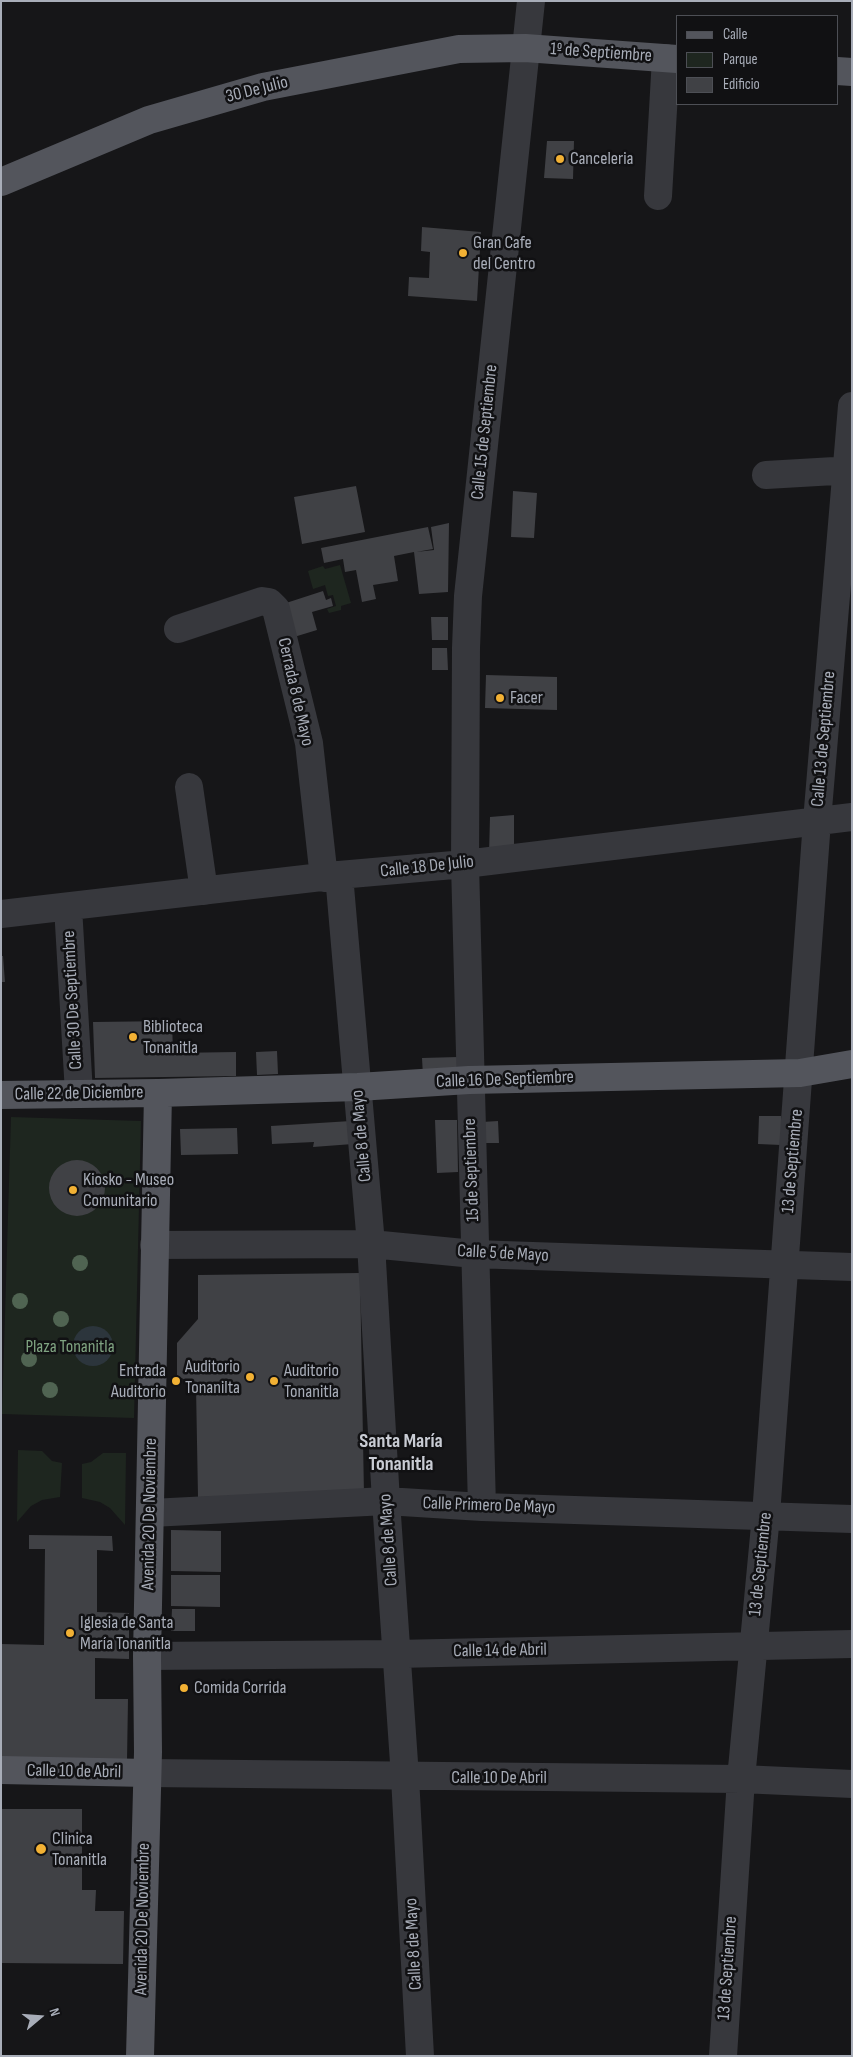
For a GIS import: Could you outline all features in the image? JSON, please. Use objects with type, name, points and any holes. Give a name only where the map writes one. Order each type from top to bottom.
[{"type":"main road","name":"1º de Septiembre","points":[[525,48],[672,59]]},
{"type":"main road","name":"30 De Julio","points":[[1,182],[149,120],[263,87],[460,49],[525,48]]},
{"type":"main road","points":[[838,71],[852,72]]},
{"type":"main road","name":"Calle 16 De Septiembre","points":[[158,1093],[358,1087],[469,1080],[800,1073],[852,1064]]},
{"type":"main road","name":"Calle 22 de Diciembre","points":[[1,1095],[158,1093]]},
{"type":"main road","name":"Avenida 20 De Noviembre","points":[[140,2056],[158,1093]]},
{"type":"main road","name":"Calle 10 de Abril","points":[[1,1770],[146,1773]]},
{"type":"street","name":"Calle 15 de Septiembre","points":[[465,864],[468,596],[531,1]]},
{"type":"street","points":[[658,196],[672,59]]},
{"type":"street","name":"Calle 13 de Septiembre","points":[[800,1073],[817,821],[849,471],[852,406]]},
{"type":"street","points":[[766,475],[849,471]]},
{"type":"street","name":"Cerrada 8 de Mayo","points":[[178,629],[262,601],[269,602],[276,610],[309,743],[332,877]]},
{"type":"street","points":[[189,787],[204,891]]},
{"type":"street","name":"Calle 18 De Julio","points":[[1,914],[465,864],[852,817]]},
{"type":"street","name":"15 de Septiembre","points":[[465,864],[469,1080],[482,1507]]},
{"type":"street","name":"Calle 8 de Mayo","points":[[332,877],[358,1087],[371,1244],[405,1777],[420,2056]]},
{"type":"street","name":"Calle 30 De Septiembre","points":[[68,906],[79,1093]]},
{"type":"street","name":"13 de Septiembre","points":[[722,2056],[741,1779],[766,1515],[800,1073]]},
{"type":"street","name":"Calle 5 de Mayo","points":[[154,1244],[371,1244],[474,1254],[784,1263],[852,1267]]},
{"type":"street","name":"Calle Primero De Mayo","points":[[151,1513],[386,1501],[482,1507],[852,1519]]},
{"type":"street","name":"Calle 14 de Abril","points":[[147,1656],[396,1654],[852,1644]]},
{"type":"street","name":"Calle 10 De Abril","points":[[146,1773],[741,1779],[852,1784]]},
{"type":"green space","points":[[340,565],[351,603],[341,606],[341,610],[329,613],[327,609],[336,606],[333,595],[328,596],[325,585],[313,589],[308,571],[323,566],[325,569]]},
{"type":"green space","name":"Plaza Tonanitla","points":[[11,1117],[141,1121],[134,1418],[2,1414]]},
{"type":"green space","points":[[18,1450],[42,1451],[52,1461],[62,1463],[60,1497],[42,1500],[31,1506],[17,1522]]},
{"type":"green space","points":[[103,1453],[126,1453],[125,1525],[110,1508],[100,1502],[82,1498],[82,1464],[91,1462]]},
{"type":"shaded area","points":[[93,1326],[107,1332],[113,1346],[107,1360],[93,1366],[79,1360],[73,1346],[79,1332]]},
{"type":"building","name":"Canceleria","points":[[547,141],[574,141],[573,179],[544,178]]},
{"type":"building","points":[[422,227],[481,232],[477,301],[408,296],[409,277],[429,278],[430,252],[421,251]]},
{"type":"building","points":[[356,486],[365,532],[302,544],[294,497]]},
{"type":"building","points":[[513,491],[537,493],[534,538],[511,537]]},
{"type":"building","points":[[449,523],[448,592],[419,594],[414,552],[394,556],[398,581],[373,585],[376,599],[362,602],[356,570],[345,572],[343,559],[324,563],[321,548],[428,527],[433,549],[416,552],[434,550],[431,527]]},
{"type":"building","points":[[323,591],[326,600],[331,598],[333,606],[312,612],[317,630],[294,637],[283,604]]},
{"type":"building","points":[[431,617],[448,617],[448,640],[432,640]]},
{"type":"building","points":[[432,648],[447,648],[448,670],[432,670]]},
{"type":"building","points":[[486,675],[557,677],[557,710],[485,708]]},
{"type":"building","points":[[514,815],[514,851],[489,854],[490,817]]},
{"type":"building","points":[[1,956],[3,956],[5,982],[1,982]]},
{"type":"building","name":"Biblioteca Tonanitla","points":[[172,1021],[173,1053],[236,1052],[236,1076],[95,1078],[93,1022]]},
{"type":"building","points":[[277,1051],[278,1074],[257,1075],[256,1052]]},
{"type":"building","points":[[458,1057],[458,1075],[423,1076],[422,1058]]},
{"type":"building","points":[[759,1116],[781,1116],[781,1145],[758,1144]]},
{"type":"building","points":[[435,1120],[457,1120],[458,1172],[437,1173]]},
{"type":"building","points":[[351,1121],[353,1144],[313,1147],[314,1142],[272,1144],[271,1126]]},
{"type":"building","points":[[498,1121],[499,1143],[483,1143],[482,1122]]},
{"type":"building","points":[[237,1128],[238,1154],[181,1155],[180,1129]]},
{"type":"building","points":[[71,1160],[83,1160],[93,1164],[101,1172],[105,1188],[101,1204],[93,1212],[83,1216],[71,1216],[61,1212],[53,1204],[49,1194],[49,1182],[53,1172],[61,1164]]},
{"type":"building","name":"Auditorio Tonanitla","points":[[360,1273],[364,1495],[198,1497],[196,1387],[177,1375],[177,1343],[198,1319],[198,1275]]},
{"type":"building","points":[[171,1530],[221,1531],[221,1572],[171,1571]]},
{"type":"building","points":[[29,1535],[112,1536],[113,1551],[97,1550],[97,1612],[129,1613],[129,1659],[95,1658],[95,1699],[128,1699],[127,1761],[1,1758],[1,1644],[44,1645],[45,1549],[29,1549]]},
{"type":"building","points":[[171,1575],[220,1575],[220,1607],[171,1606]]},
{"type":"building","points":[[172,1609],[195,1609],[195,1631],[171,1631]]},
{"type":"building","name":"Clinica Tonanitla","points":[[1,1809],[82,1809],[82,1890],[96,1890],[95,1911],[124,1911],[123,1964],[1,1963]]},
{"type":"place","name":"Canceleria","points":[[560,159]]},
{"type":"place","name":"Gran Cafe del Centro","points":[[463,253]]},
{"type":"place","name":"Facer","points":[[500,698]]},
{"type":"place","name":"Biblioteca Tonanitla","points":[[133,1037]]},
{"type":"place","name":"Kiosko - Museo Comunitario","points":[[73,1190]]},
{"type":"place","name":"Auditorio Tonanilta","points":[[250,1377]]},
{"type":"place","name":"Entrada Auditorio","points":[[176,1381]]},
{"type":"place","name":"Auditorio Tonanitla","points":[[274,1381]]},
{"type":"place","name":"Iglesia de Santa María Tonanitla","points":[[70,1633]]},
{"type":"place","name":"Comida Corrida","points":[[184,1688]]},
{"type":"place","name":"Clinica Tonanitla","points":[[41,1849]]},
{"type":"district","name":"Santa María Tonanitla","points":[[401,1454]]}]
